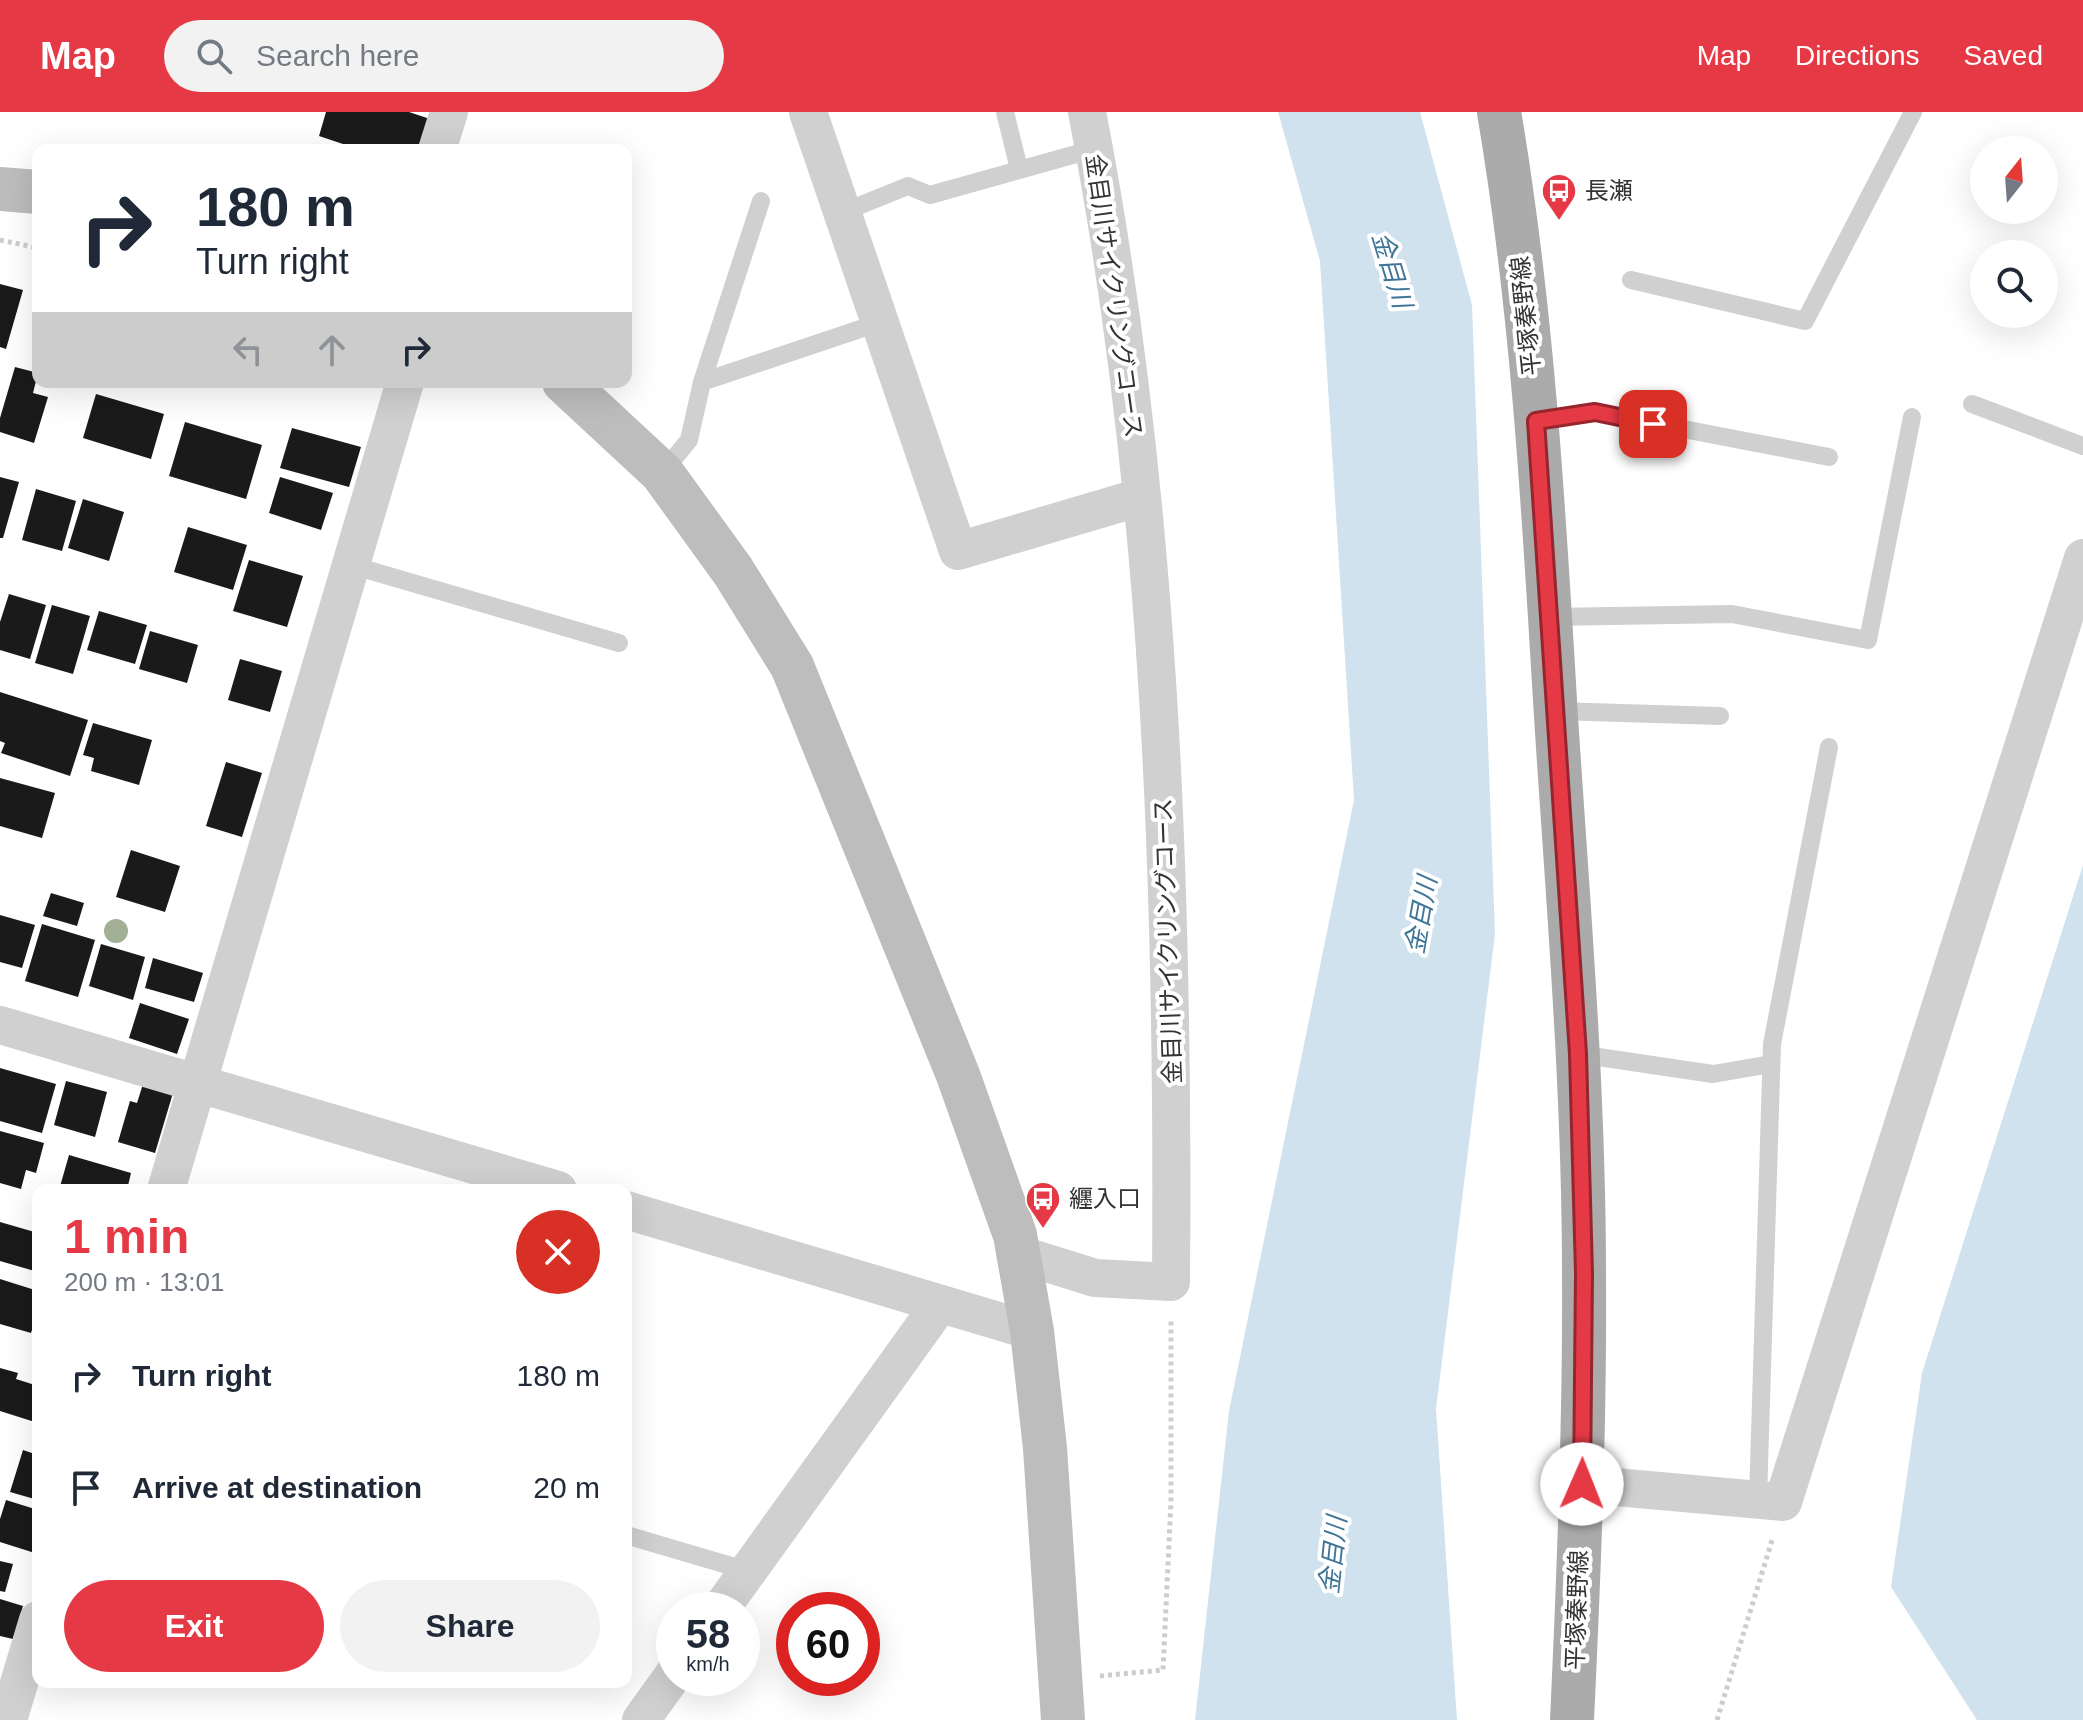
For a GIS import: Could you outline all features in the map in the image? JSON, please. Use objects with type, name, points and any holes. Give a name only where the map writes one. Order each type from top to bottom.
[{"type":"main road","name":"平塚秦野線","points":[[1499,112],[1521,265],[1536,421],[1578,1054],[1584,1273],[1582,1484],[1572,1720]]},
{"type":"street","points":[[439,144],[449,112]]},
{"type":"street","points":[[808,112],[958,551],[1141,497]]},
{"type":"street","name":"金目川サイクリングコース","points":[[1087,112],[1141,497],[1167,839],[1173,1063],[1171,1282]]},
{"type":"street","points":[[0,189],[32,192]]},
{"type":"street","points":[[168,1184],[403,388]]},
{"type":"street","points":[[570,388],[662,473],[733,571],[792,666],[958,1075],[1015,1235],[1032,1331],[1045,1448],[1061,1700]]},
{"type":"street","points":[[1582,1484],[1770,1501],[2083,558]]},
{"type":"street","points":[[0,1025],[538,1184]]},
{"type":"street","points":[[632,1212],[1032,1331]]},
{"type":"street","points":[[1018,1254],[1095,1278],[1171,1282]]},
{"type":"street","points":[[733,1592],[940,1304]]},
{"type":"street","points":[[8,1720],[32,1640]]},
{"type":"street","points":[[641,1720],[658,1696]]},
{"type":"lane","points":[[1005,112],[1019,169]]},
{"type":"lane","points":[[1631,280],[1805,321],[1913,112]]},
{"type":"lane","points":[[841,213],[908,186],[930,195],[1094,149]]},
{"type":"lane","points":[[662,473],[689,440],[702,382],[761,201]]},
{"type":"lane","points":[[702,382],[881,322]]},
{"type":"lane","points":[[1972,404],[2083,446]]},
{"type":"lane","points":[[1536,421],[1595,412],[1829,457]]},
{"type":"lane","points":[[1551,617],[1732,614],[1868,640],[1912,417]]},
{"type":"lane","points":[[351,565],[619,643]]},
{"type":"lane","points":[[1556,711],[1720,716]]},
{"type":"lane","points":[[1770,1501],[1772,1044],[1829,747]]},
{"type":"lane","points":[[1578,1054],[1713,1074],[1771,1064]]},
{"type":"lane","points":[[632,1537],[748,1571]]},
{"type":"path","points":[[0,240],[32,247]]},
{"type":"path","points":[[1061,1700],[1163,1670],[1171,1501],[1171,1282]]},
{"type":"path","points":[[1717,1720],[1770,1501]]},
{"type":"water","name":"金目川","points":[[1278,112],[1420,112],[1472,305],[1495,934],[1436,1409],[1457,1720],[1195,1720],[1229,1411],[1354,800],[1320,261]]},
{"type":"water","points":[[2083,865],[2083,1720],[1977,1720],[1891,1587],[1922,1373]]},
{"type":"building","points":[[326,112],[409,112],[433,120],[425,144],[343,144],[319,136]]},
{"type":"building","points":[[0,284],[23,290],[6,349],[0,347]]},
{"type":"building","points":[[15,367],[32,371],[33,393],[48,397],[34,443],[0,432],[0,418]]},
{"type":"building","points":[[96,394],[164,414],[151,459],[83,438]]},
{"type":"building","points":[[185,422],[262,445],[246,499],[169,476]]},
{"type":"building","points":[[292,428],[361,447],[349,487],[280,468]]},
{"type":"building","points":[[0,477],[19,482],[3,538],[0,538]]},
{"type":"building","points":[[280,477],[333,493],[321,530],[269,513]]},
{"type":"building","points":[[36,489],[76,501],[62,551],[22,540]]},
{"type":"building","points":[[83,499],[124,512],[109,561],[68,548]]},
{"type":"building","points":[[188,527],[247,545],[233,590],[174,572]]},
{"type":"building","points":[[249,560],[303,576],[287,627],[233,611]]},
{"type":"building","points":[[9,594],[46,605],[30,659],[0,650],[0,622]]},
{"type":"building","points":[[52,605],[90,616],[73,674],[35,663]]},
{"type":"building","points":[[99,611],[147,625],[135,664],[87,650]]},
{"type":"building","points":[[150,631],[198,645],[187,683],[139,669]]},
{"type":"building","points":[[240,659],[282,671],[270,712],[228,700]]},
{"type":"building","points":[[0,692],[88,720],[70,776],[1,753],[5,743],[0,741]]},
{"type":"building","points":[[93,723],[152,740],[139,785],[91,771],[94,758],[83,755]]},
{"type":"building","points":[[226,762],[262,773],[242,837],[206,826]]},
{"type":"building","points":[[0,778],[55,793],[42,838],[0,826]]},
{"type":"building","points":[[131,850],[180,866],[165,912],[116,897]]},
{"type":"building","points":[[51,893],[84,903],[77,926],[43,916]]},
{"type":"building","points":[[0,915],[35,925],[22,968],[0,962]]},
{"type":"building","points":[[42,924],[95,940],[78,997],[25,981]]},
{"type":"building","points":[[101,944],[145,957],[133,1000],[89,986]]},
{"type":"building","points":[[153,958],[203,973],[194,1002],[145,988]]},
{"type":"building","points":[[140,1003],[189,1019],[177,1054],[129,1038]]},
{"type":"building","points":[[0,1068],[56,1084],[42,1133],[0,1121]]},
{"type":"building","points":[[66,1081],[107,1092],[95,1137],[54,1125]]},
{"type":"building","points":[[143,1084],[173,1093],[155,1153],[118,1142],[130,1101],[137,1103]]},
{"type":"building","points":[[0,1131],[44,1143],[36,1173],[26,1170],[21,1189],[0,1183]]},
{"type":"building","points":[[69,1155],[131,1173],[128,1184],[61,1184]]},
{"type":"building","points":[[0,1222],[32,1231],[32,1270],[0,1261]]},
{"type":"building","points":[[0,1279],[32,1289],[31,1333],[0,1324]]},
{"type":"building","points":[[0,1368],[18,1373],[16,1379],[32,1384],[32,1421],[0,1411]]},
{"type":"building","points":[[23,1450],[32,1453],[32,1498],[10,1492]]},
{"type":"building","points":[[6,1500],[32,1508],[32,1552],[0,1542],[0,1519]]},
{"type":"building","points":[[0,1561],[13,1564],[5,1592],[0,1591]]},
{"type":"building","points":[[0,1599],[23,1606],[13,1639],[0,1636]]},
{"type":"place","name":"長瀬","points":[[1559,222]]},
{"type":"place","name":"纒入口","points":[[1043,1230]]},
{"type":"route","points":[[1582,1484],[1584,1273],[1578,1054],[1536,421],[1595,412],[1653,424]]}]
